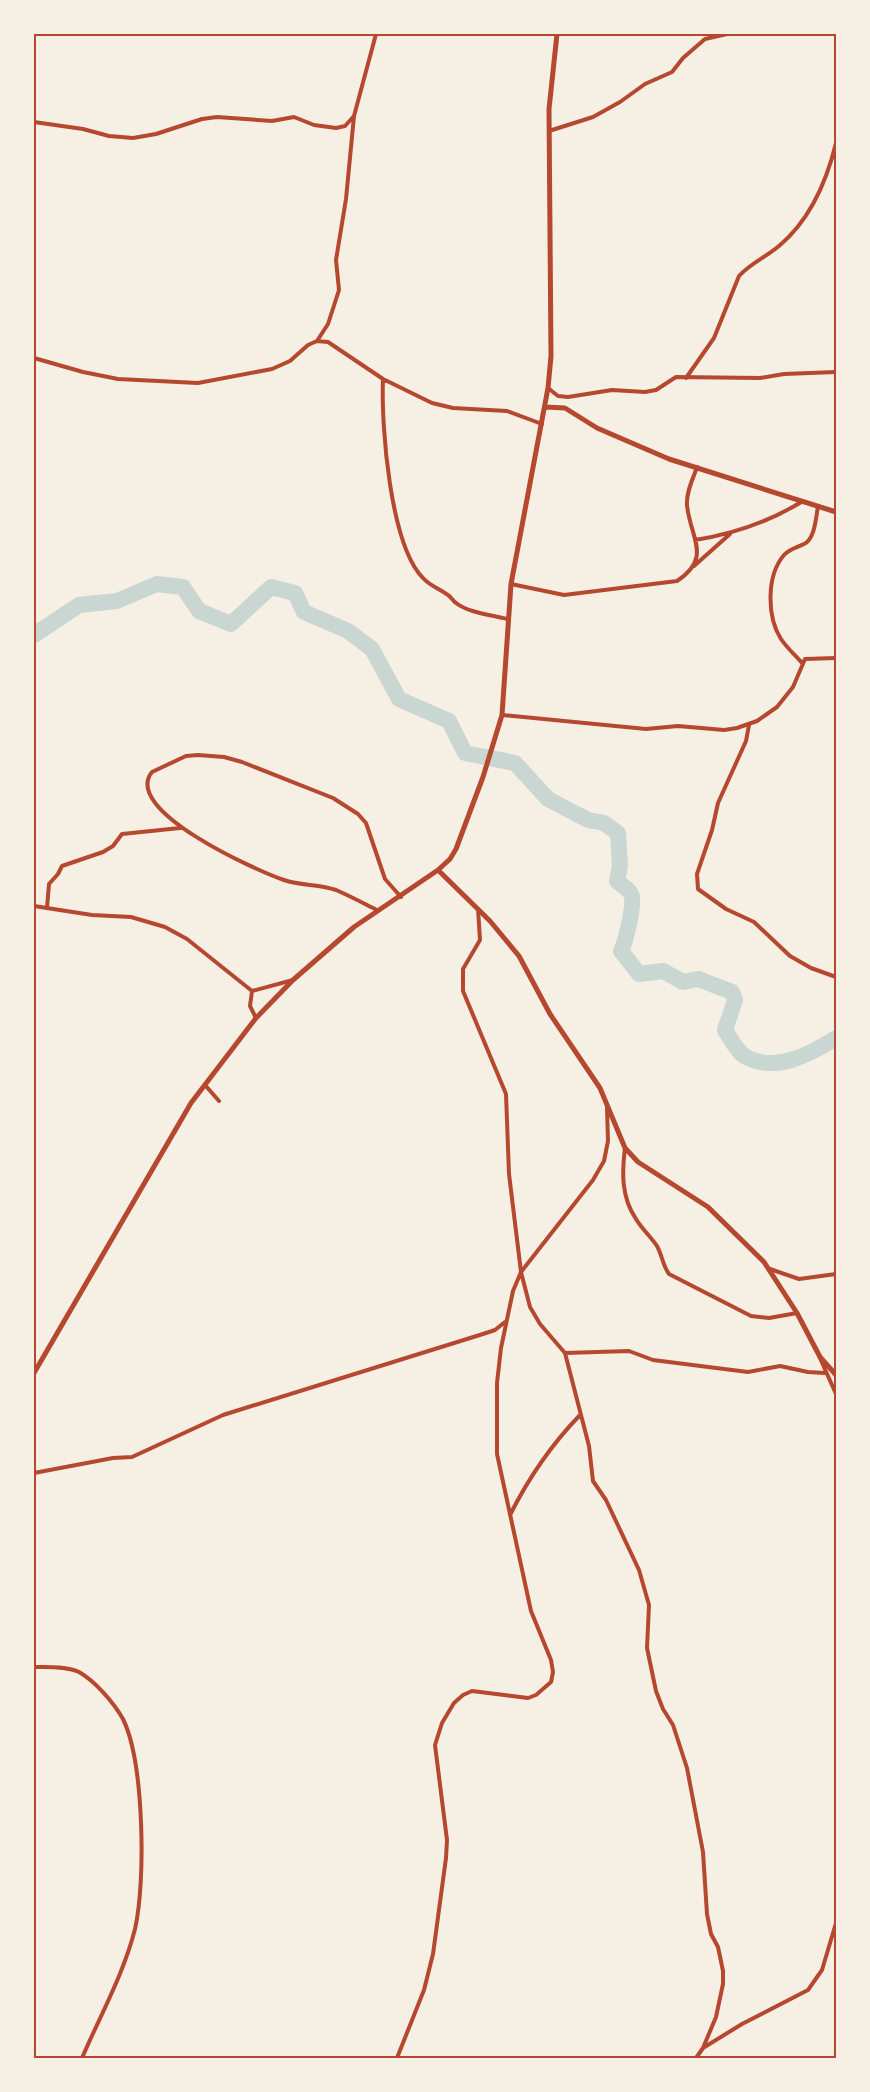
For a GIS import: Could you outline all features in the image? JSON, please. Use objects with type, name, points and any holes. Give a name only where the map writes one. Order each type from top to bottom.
[{"type":"street","points":[[317,341],[328,324],[340,290],[336,260],[346,199],[354,116],[376,34]]},
{"type":"street","points":[[34,1373],[191,1104],[256,1018],[293,980],[354,927],[377,910],[401,897],[438,870],[450,860],[456,849],[483,777],[502,715],[507,619],[511,584],[548,388],[551,356],[550,87],[557,34]]},
{"type":"street","points":[[705,39],[706,34]]},
{"type":"street","points":[[549,131],[593,117],[620,102],[645,84],[672,72],[683,58],[705,39],[727,34]]},
{"type":"street","points":[[34,122],[83,129],[110,136],[133,138],[156,134],[202,119],[217,117],[272,121],[294,117],[314,125],[336,128],[345,126],[354,116]]},
{"type":"street","points":[[686,378],[714,338],[739,276],[746,268],[778,248],[801,221],[825,181],[836,143]]},
{"type":"street","points":[[34,358],[83,372],[118,379],[198,383],[272,369],[290,361],[308,345],[317,341],[328,342],[340,348],[383,379],[432,403],[453,408],[507,412],[542,424]]},
{"type":"street","points":[[548,388],[558,396],[568,397],[612,390],[645,392],[656,390],[676,377],[760,378],[784,374],[836,372]]},
{"type":"street","points":[[383,379],[384,422],[394,506],[401,535],[416,571],[429,584],[449,595],[456,603],[507,619]]},
{"type":"street","points":[[545,407],[565,408],[576,417],[615,436],[670,459],[819,505],[834,511],[836,517]]},
{"type":"street","points":[[694,566],[695,540],[687,504],[697,467]]},
{"type":"street","points":[[695,540],[731,534],[783,514],[804,501]]},
{"type":"street","points":[[802,662],[781,639],[772,608],[771,584],[776,568],[784,554],[792,548],[804,544],[811,537],[819,505]]},
{"type":"street","points":[[511,584],[554,594],[573,595],[608,588],[671,583],[690,572],[694,566],[731,534]]},
{"type":"street","points":[[502,715],[646,729],[678,726],[724,730],[749,725],[767,716],[786,696],[798,677],[802,662],[810,657],[836,658]]},
{"type":"street","points":[[749,725],[746,741],[718,802],[712,830],[697,874],[698,889],[726,909],[754,922],[790,956],[811,968],[836,977]]},
{"type":"street","points":[[377,910],[334,890],[297,884],[281,879],[242,862],[180,828],[171,817],[152,801],[147,783],[152,772],[186,756],[198,754],[242,762],[333,798],[358,814],[366,823],[385,879],[401,897]]},
{"type":"street","points":[[47,908],[49,884],[66,863],[103,852],[113,846],[122,834],[180,828]]},
{"type":"street","points":[[438,870],[478,908],[519,956],[550,1014],[600,1088],[625,1148],[638,1162],[708,1207],[770,1270],[797,1313],[820,1357],[825,1373],[836,1394]]},
{"type":"street","points":[[34,906],[92,915],[131,917],[165,927],[187,939],[252,991]]},
{"type":"street","points":[[478,908],[481,927],[480,940],[463,970],[462,991],[506,1094],[509,1174],[521,1272],[530,1307],[540,1324],[565,1353],[589,1446],[593,1481],[606,1500],[639,1570],[649,1605],[647,1648],[656,1690],[662,1709],[673,1725],[687,1768],[695,1805],[703,1852],[709,1924],[723,1971],[723,1984],[716,2017],[696,2058]]},
{"type":"street","points":[[252,991],[293,980]]},
{"type":"street","points":[[252,991],[250,1006],[256,1018]]},
{"type":"street","points":[[205,1085],[219,1101]]},
{"type":"street","points":[[397,2058],[424,1990],[433,1954],[446,1858],[447,1840],[435,1745],[438,1733],[454,1703],[463,1694],[472,1691],[511,1697],[532,1697],[551,1682],[553,1672],[547,1647],[531,1611],[498,1454],[497,1383],[506,1321],[513,1291],[521,1272],[593,1180],[604,1161],[608,1141],[607,1106]]},
{"type":"street","points":[[625,1148],[622,1167],[623,1186],[628,1204],[636,1219],[661,1253],[669,1274],[751,1316],[769,1318],[797,1313]]},
{"type":"street","points":[[770,1270],[799,1279],[836,1274]]},
{"type":"street","points":[[34,1473],[113,1458],[132,1457],[223,1415],[483,1334],[495,1330],[506,1321]]},
{"type":"street","points":[[565,1353],[629,1351],[653,1360],[748,1372],[780,1366],[808,1372],[825,1373]]},
{"type":"street","points":[[820,1357],[836,1375]]},
{"type":"street","points":[[510,1515],[518,1498],[552,1447],[580,1415]]},
{"type":"street","points":[[34,1667],[78,1672],[112,1704],[122,1718],[129,1734],[136,1772],[141,1851],[140,1898],[135,1929],[125,1958],[82,2058]]},
{"type":"street","points":[[702,2048],[742,2024],[808,1990],[822,1970],[836,1923]]},
{"type":"waterway","points":[[34,635],[79,605],[117,601],[157,584],[183,587],[199,611],[231,624],[271,587],[295,593],[304,612],[348,631],[372,649],[399,699],[449,721],[465,753],[515,763],[548,799],[588,820],[604,823],[618,833],[620,866],[617,881],[629,890],[632,898],[629,922],[621,951],[639,974],[663,971],[683,982],[698,979],[732,992],[735,1000],[725,1030],[740,1052],[746,1057],[758,1061],[769,1063],[793,1060],[836,1038]]}]
